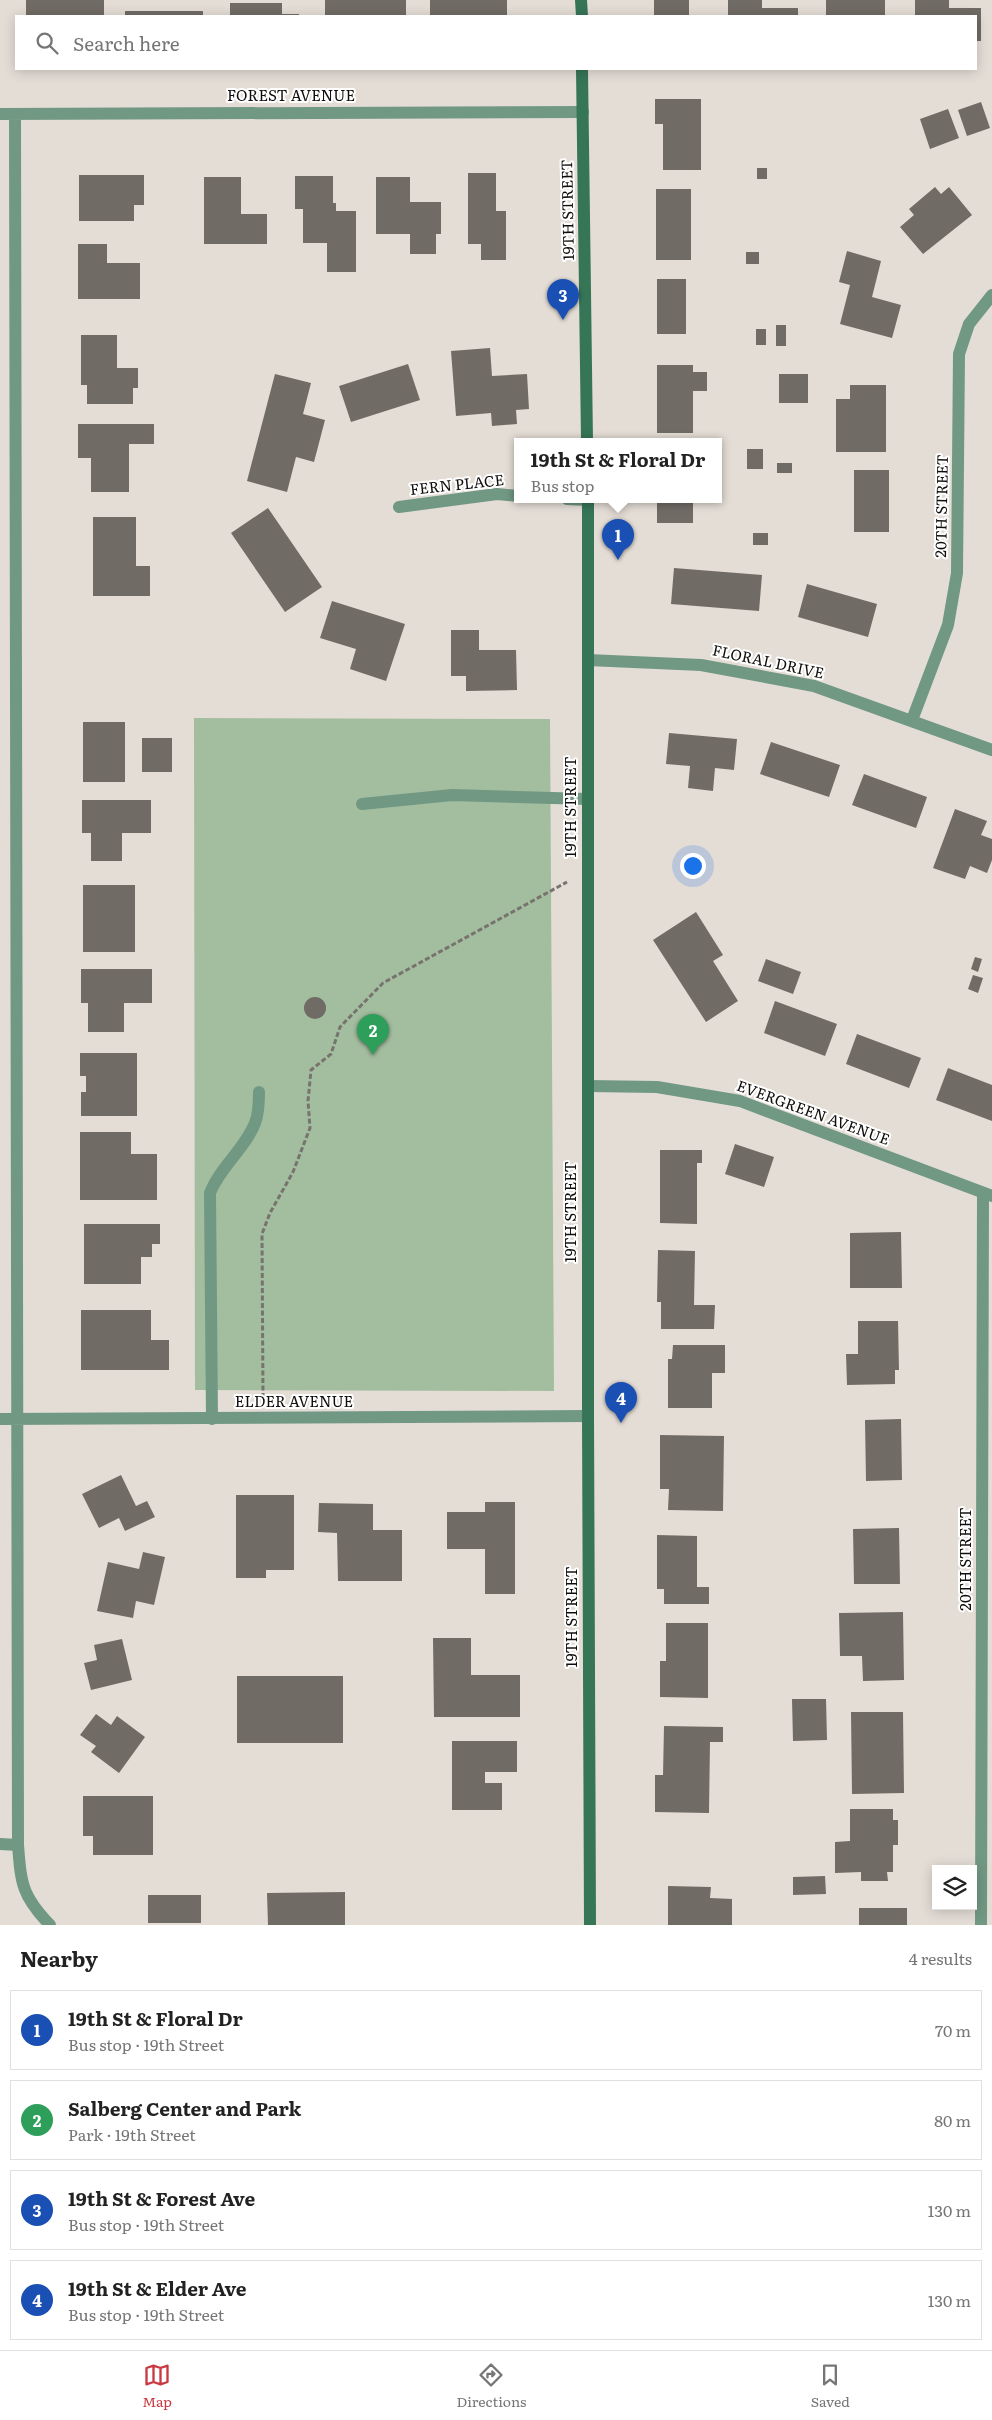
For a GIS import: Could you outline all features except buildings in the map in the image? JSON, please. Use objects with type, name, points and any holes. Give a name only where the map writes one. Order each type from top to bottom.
[{"type":"street","points":[[581,0],[582,15]]},
{"type":"street","name":"19TH STREET","points":[[582,70],[588,438]]},
{"type":"street","name":"FOREST AVENUE","points":[[0,114],[583,112]]},
{"type":"street","points":[[15,114],[18,1845],[21,1880],[33,1908],[50,1925]]},
{"type":"street","name":"20TH STREET","points":[[912,720],[948,625],[957,573],[960,354],[969,324],[992,295]]},
{"type":"street","name":"FERN PLACE","points":[[399,507],[497,494],[514,496]]},
{"type":"street","name":"19TH STREET","points":[[588,503],[590,1925]]},
{"type":"street","name":"FLORAL DRIVE","points":[[588,660],[701,664],[814,686],[992,750]]},
{"type":"street","points":[[362,804],[452,794],[588,799]]},
{"type":"street","name":"EVERGREEN AVENUE","points":[[588,1086],[657,1086],[740,1101],[988,1194]]},
{"type":"street","points":[[212,1419],[210,1193],[216,1178],[255,1124],[259,1107],[259,1092]]},
{"type":"street","name":"20TH STREET","points":[[981,1925],[988,1194]]},
{"type":"street","name":"ELDER AVENUE","points":[[0,1419],[588,1416]]},
{"type":"street","points":[[0,1844],[18,1845]]},
{"type":"path","points":[[263,1418],[262,1234],[270,1213],[292,1172],[310,1128],[308,1101],[311,1070],[331,1054],[340,1027],[383,983],[588,871]]},
{"type":"green space","points":[[194,718],[550,719],[554,1391],[195,1390]]},
{"type":"place","name":"19th St & Forest Ave","points":[[563,320]]},
{"type":"place","name":"19th St & Floral Dr","points":[[618,560]]},
{"type":"place","name":"Salberg Center and Park","points":[[373,1055]]},
{"type":"place","name":"19th St & Elder Ave","points":[[621,1423]]}]
